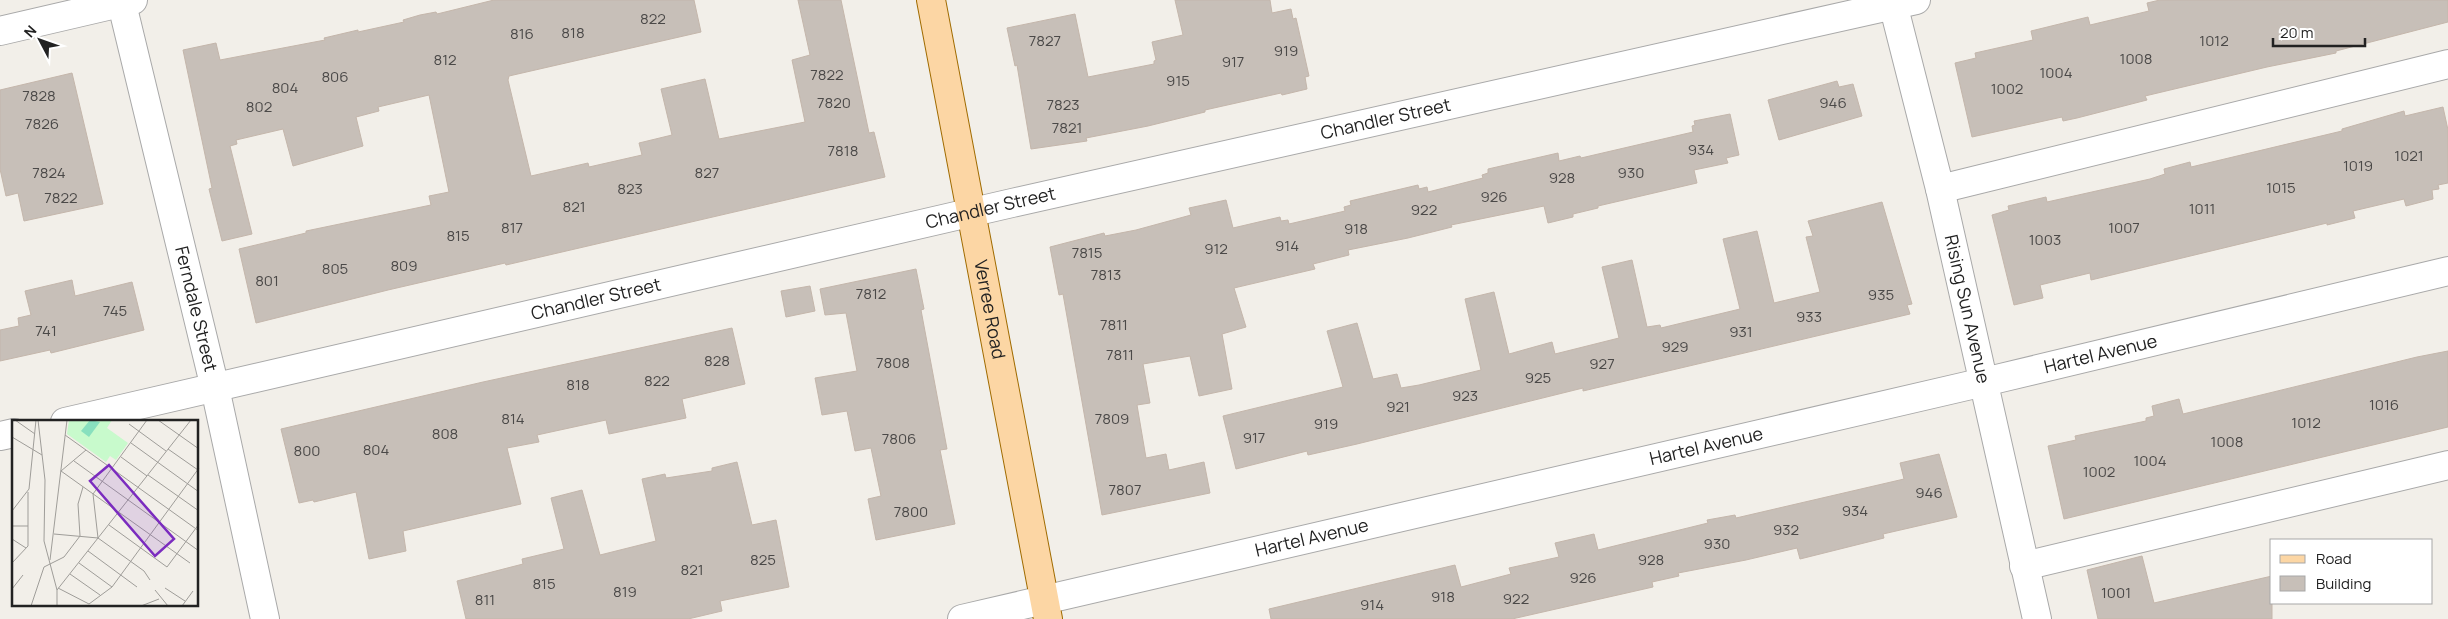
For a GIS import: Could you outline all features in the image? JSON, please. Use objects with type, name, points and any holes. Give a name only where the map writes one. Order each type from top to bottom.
[{"type":"main road","name":"Verree Road","points":[[931,0],[973,212],[1046,609]]},
{"type":"street","points":[[0,31],[125,1]]},
{"type":"street","name":"Ferndale Street","points":[[125,1],[215,388],[265,619]]},
{"type":"street","name":"Chandler Street","points":[[74,420],[973,212],[1901,2]]},
{"type":"street","name":"Rising Sun Avenue","points":[[1901,2],[1940,188],[2037,619]]},
{"type":"street","points":[[1940,188],[2448,64]]},
{"type":"street","name":"Hartel Avenue","points":[[962,619],[1046,609],[2448,270]]},
{"type":"street","points":[[2024,566],[2448,465]]},
{"type":"building","points":[[494,0],[694,0],[701,32],[509,76],[508,80],[531,176],[588,163],[589,167],[642,155],[639,143],[672,135],[661,89],[705,79],[719,139],[805,122],[792,60],[810,55],[798,0],[841,0],[869,133],[874,132],[885,177],[506,265],[505,263],[388,290],[256,323],[239,249],[306,233],[306,231],[431,205],[429,196],[449,192],[429,95],[378,107],[379,111],[356,117],[363,146],[293,166],[283,129],[236,140],[237,144],[230,146],[252,234],[222,241],[209,189],[212,188],[183,50],[216,43],[220,60],[325,40],[324,38],[358,30],[358,32],[404,22],[403,20],[420,15],[436,12],[437,14]]},
{"type":"building","points":[[1175,0],[1270,0],[1272,13],[1291,9],[1293,19],[1296,18],[1309,76],[1305,77],[1307,89],[1282,95],[1281,93],[1205,110],[1205,112],[1148,126],[1086,138],[1087,141],[1031,149],[1017,65],[1015,66],[1007,28],[1075,14],[1088,77],[1154,64],[1156,60],[1152,42],[1183,35]]},
{"type":"building","points":[[2160,0],[2448,0],[2448,22],[2336,51],[2336,53],[2145,96],[2147,100],[2077,118],[2063,121],[2062,117],[1972,137],[1955,63],[1976,58],[1975,53],[2033,40],[2031,31],[2088,17],[2090,25],[2149,11],[2147,3]]},
{"type":"building","points":[[72,73],[103,204],[24,221],[18,193],[6,196],[0,169],[0,90]]},
{"type":"building","points":[[1837,81],[1839,87],[1853,84],[1862,116],[1779,140],[1768,100]]},
{"type":"building","points":[[2443,107],[2448,130],[2448,183],[2438,185],[2439,189],[2432,190],[2433,199],[2406,206],[2404,199],[2353,211],[2355,218],[2327,225],[2327,223],[2091,280],[2090,273],[2040,285],[2043,298],[2014,305],[1992,215],[2009,210],[2008,206],[2046,197],[2047,202],[2150,179],[2165,174],[2164,169],[2190,162],[2191,167],[2342,131],[2342,129],[2404,111],[2405,116]]},
{"type":"building","points":[[1730,114],[1739,155],[1726,158],[1728,163],[1694,170],[1697,183],[1598,206],[1598,208],[1573,214],[1573,217],[1548,223],[1544,206],[1451,225],[1452,227],[1408,238],[1348,250],[1349,255],[1313,264],[1315,269],[1234,288],[1246,327],[1222,334],[1232,389],[1199,396],[1190,356],[1143,364],[1150,403],[1137,405],[1146,458],[1166,454],[1169,470],[1204,462],[1210,493],[1102,515],[1063,294],[1059,295],[1050,247],[1104,233],[1105,236],[1136,230],[1191,215],[1189,208],[1226,200],[1233,228],[1280,217],[1281,221],[1288,220],[1289,224],[1345,211],[1344,207],[1351,205],[1350,201],[1418,185],[1419,189],[1427,187],[1428,192],[1483,178],[1482,175],[1488,173],[1488,169],[1558,153],[1559,161],[1580,156],[1581,158],[1693,132],[1692,126],[1695,125],[1694,121]]},
{"type":"building","points":[[1882,202],[1912,304],[1907,305],[1910,314],[1583,391],[1583,388],[1357,444],[1308,455],[1307,451],[1236,469],[1223,416],[1343,387],[1327,331],[1357,323],[1373,379],[1397,374],[1401,388],[1419,385],[1481,370],[1465,299],[1494,292],[1509,354],[1552,342],[1555,354],[1619,338],[1602,267],[1632,260],[1647,327],[1660,325],[1661,328],[1740,309],[1723,239],[1757,231],[1774,303],[1820,292],[1806,237],[1813,236],[1808,221]]},
{"type":"building","points":[[916,269],[924,309],[921,310],[947,449],[940,450],[955,524],[876,540],[868,499],[881,496],[871,448],[855,451],[847,411],[822,415],[815,378],[857,371],[846,313],[825,315],[820,289]]},
{"type":"building","points":[[72,280],[75,296],[132,282],[144,330],[51,353],[50,350],[0,361],[0,330],[19,326],[18,318],[31,315],[25,291]]},
{"type":"building","points":[[810,286],[815,311],[786,317],[781,291]]},
{"type":"building","points":[[732,328],[745,384],[682,399],[686,418],[609,434],[606,420],[537,435],[539,442],[507,448],[521,504],[403,531],[406,551],[369,559],[356,492],[314,502],[313,500],[299,503],[281,429],[483,382]]},
{"type":"building","points":[[2448,351],[2448,427],[2064,519],[2048,446],[2076,440],[2075,436],[2146,421],[2146,418],[2154,416],[2152,406],[2179,399],[2183,414]]},
{"type":"building","points":[[1939,454],[1957,517],[1883,534],[1884,538],[1800,559],[1797,548],[1678,573],[1679,576],[1652,582],[1653,587],[1512,619],[1271,619],[1269,609],[1455,565],[1461,587],[1511,574],[1509,568],[1559,557],[1555,543],[1594,534],[1598,550],[1708,523],[1707,520],[1735,515],[1736,518],[1904,479],[1900,463]]},
{"type":"building","points":[[737,462],[752,525],[776,520],[789,587],[720,601],[722,611],[688,619],[466,619],[457,581],[523,564],[522,559],[564,549],[551,498],[582,490],[600,555],[656,541],[642,479],[665,474],[666,478],[712,471],[712,468]]},
{"type":"building","points":[[2142,556],[2154,603],[2270,576],[2272,619],[2098,619],[2087,570]]}]
